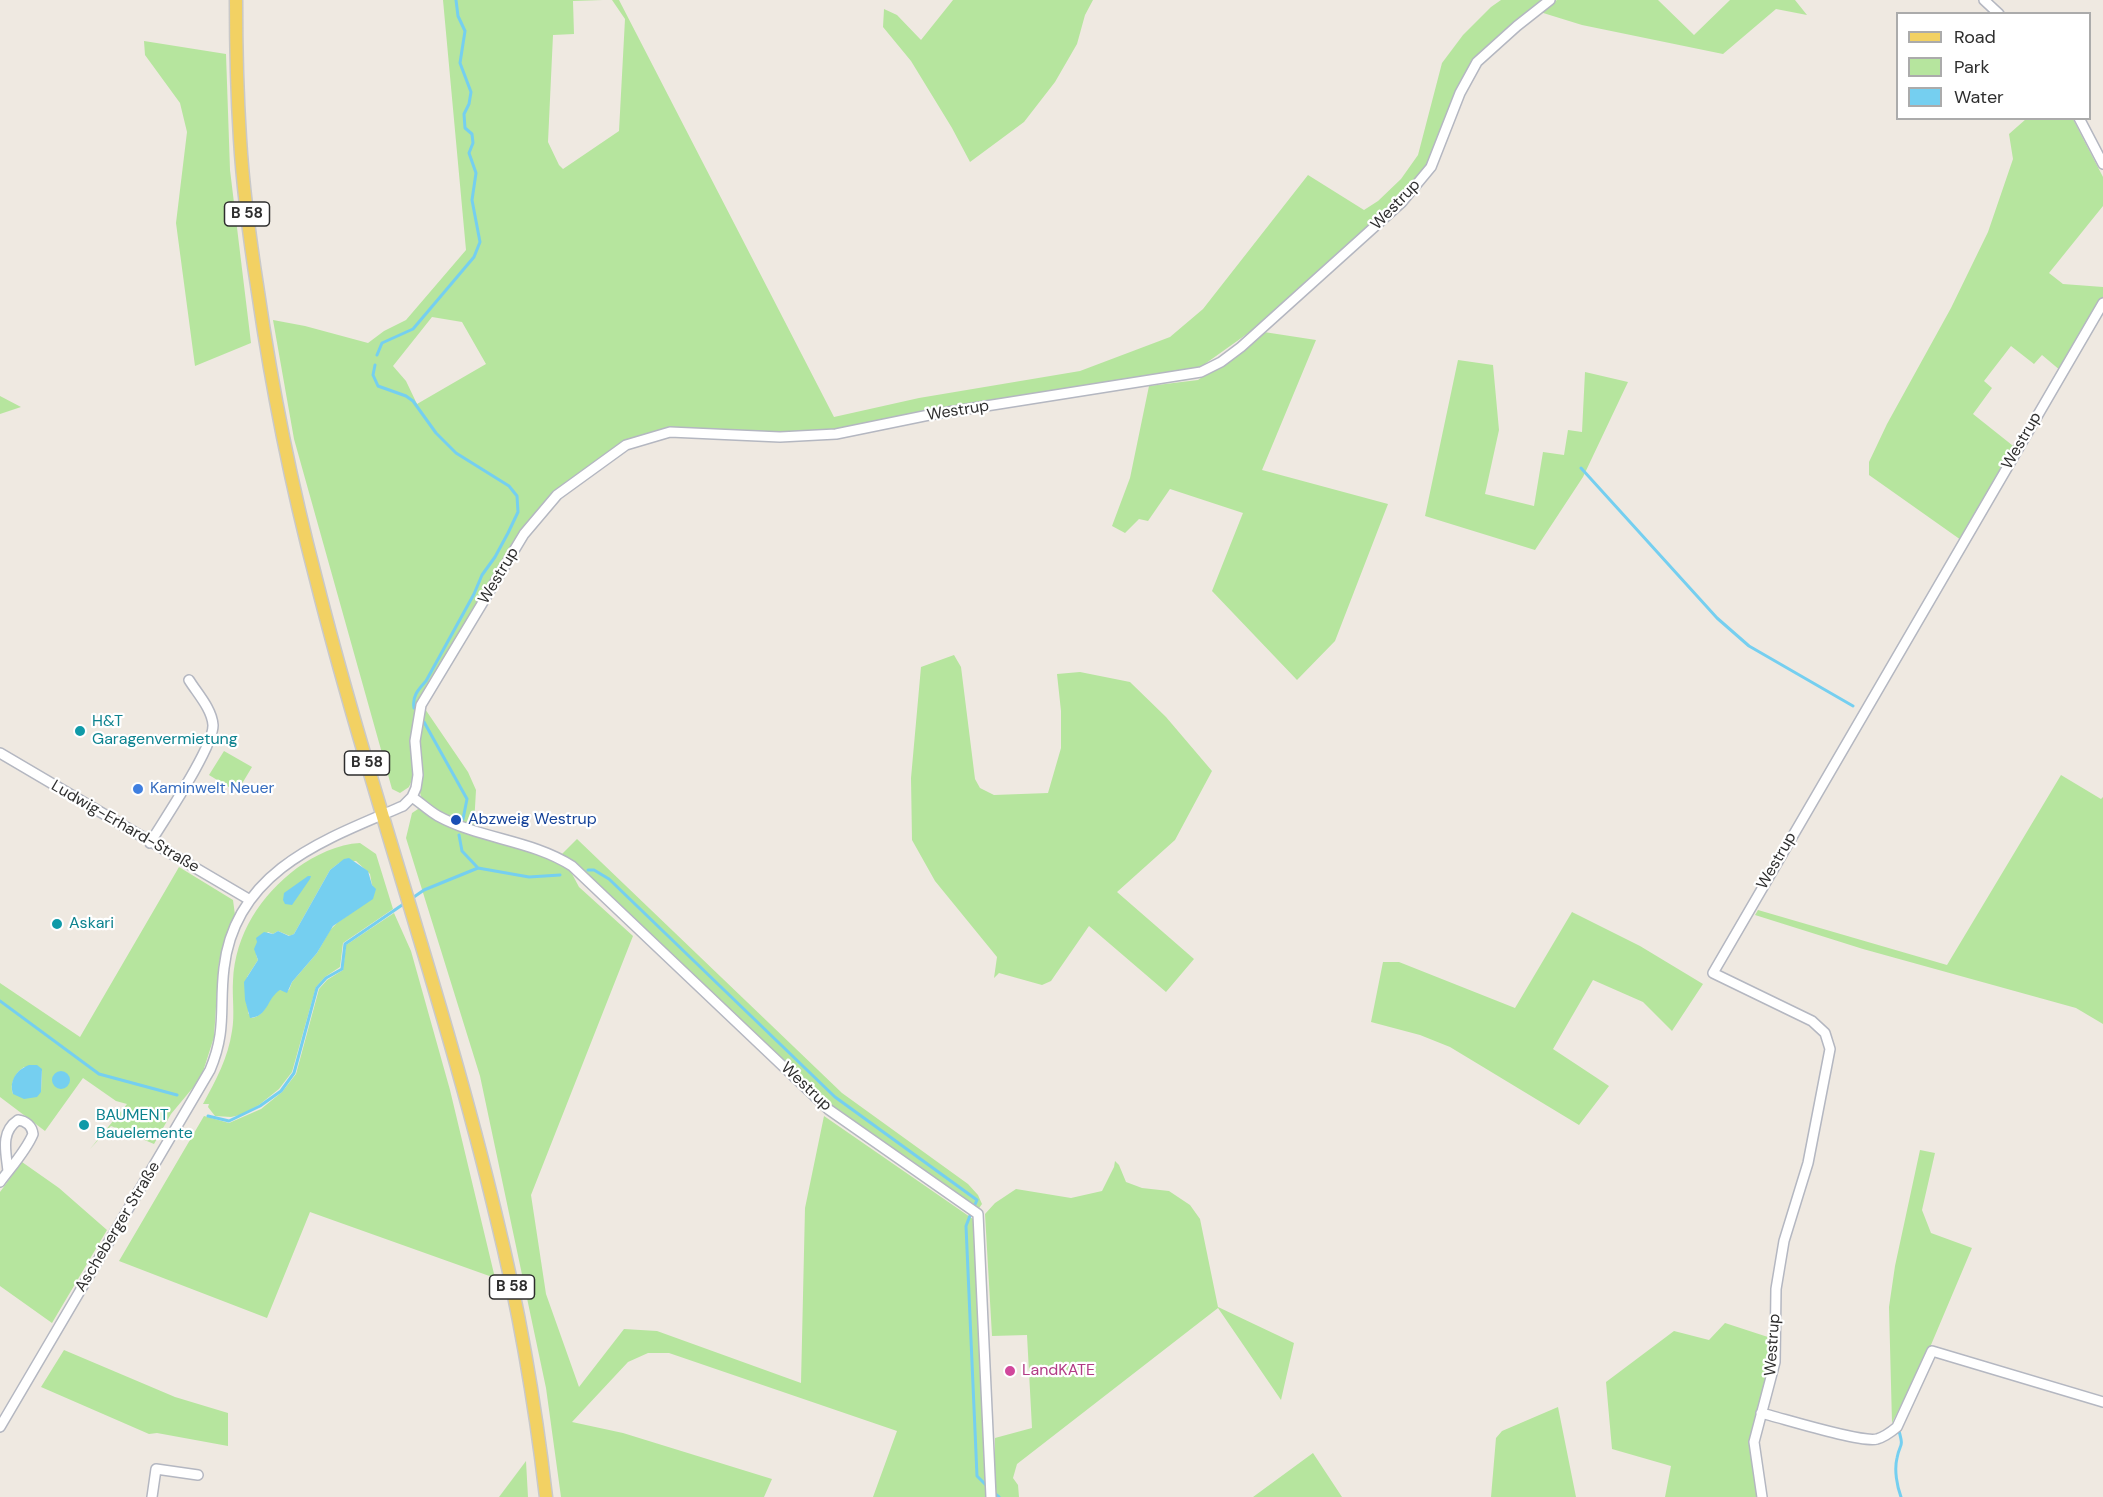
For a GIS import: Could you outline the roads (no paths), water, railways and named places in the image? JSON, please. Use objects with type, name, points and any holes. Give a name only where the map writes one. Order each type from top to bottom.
[{"type":"main road","name":"B 58","points":[[236,0],[240,142],[250,240],[273,389],[315,578],[382,815],[464,1090],[497,1217],[531,1388],[546,1497]]},
{"type":"street","name":"Westrup","points":[[992,1497],[978,1214],[828,1109],[572,866],[556,856],[438,816],[412,797],[418,775],[415,741],[421,705],[524,534],[557,495],[626,445],[670,432],[780,437],[836,434],[930,415],[1201,372],[1221,362],[1241,347],[1402,202],[1431,168],[1460,93],[1477,62],[1550,0]]},
{"type":"street","points":[[1984,0],[1997,12]]},
{"type":"street","points":[[2080,120],[2103,164]]},
{"type":"street","name":"Westrup","points":[[1762,1497],[1754,1442],[1775,1362],[1776,1289],[1784,1241],[1808,1163],[1830,1049],[1825,1033],[1812,1021],[1713,973],[2103,303]]},
{"type":"street","points":[[150,843],[204,754],[211,737],[213,724],[211,715],[189,680]]},
{"type":"street","name":"Ludwig-Erhard-Straße","points":[[0,753],[250,900]]},
{"type":"street","points":[[382,815],[403,806],[412,797]]},
{"type":"street","name":"Ascheberger Straße","points":[[0,1427],[210,1070],[222,1028],[226,953],[234,929],[250,900],[270,877],[299,855],[335,835],[382,815]]},
{"type":"street","points":[[0,1182],[8,1171],[33,1134],[29,1125],[22,1120],[11,1125],[3,1140],[8,1171]]},
{"type":"street","points":[[1761,1413],[1855,1437],[1877,1439],[1897,1427],[1932,1351],[2103,1402]]},
{"type":"street","points":[[152,1497],[156,1468],[198,1475]]},
{"type":"water","points":[[349,858],[368,871],[372,885],[376,889],[373,899],[333,926],[317,953],[292,982],[287,993],[280,990],[264,1011],[250,1018],[245,1000],[244,982],[258,960],[254,949],[256,938],[264,932],[273,934],[278,931],[289,936],[294,934],[330,870],[344,859]]},
{"type":"water","points":[[311,876],[310,879],[292,905],[285,904],[284,893]]},
{"type":"water","points":[[29,1065],[37,1065],[42,1069],[41,1092],[37,1097],[24,1099],[13,1094],[12,1085],[17,1073]]},
{"type":"water","points":[[61,1071],[67,1074],[70,1080],[67,1086],[61,1089],[55,1086],[52,1080],[55,1074]]},
{"type":"waterway","points":[[377,355],[382,343],[413,329],[474,257],[480,242],[472,200],[476,173],[469,153],[473,143],[472,134],[465,128],[464,114],[471,92],[460,63],[465,31],[458,16],[456,0]]},
{"type":"waterway","points":[[375,365],[373,375],[378,386],[406,396],[413,401],[436,433],[456,453],[509,486],[517,496],[518,512],[508,533],[482,575],[474,594],[426,681],[416,693],[414,708]]},
{"type":"waterway","points":[[1581,468],[1717,618],[1749,646],[1853,706]]},
{"type":"waterway","points":[[424,722],[467,799],[463,819]]},
{"type":"waterway","points":[[459,835],[462,851],[478,868]]},
{"type":"waterway","points":[[411,899],[424,890],[478,868],[529,877],[560,875]]},
{"type":"waterway","points":[[588,870],[594,870],[609,879],[835,1097],[977,1200],[973,1209]]},
{"type":"waterway","points":[[208,1116],[229,1121],[260,1106],[281,1091],[294,1073],[317,988],[326,978],[342,969],[345,944],[405,903]]},
{"type":"waterway","points":[[0,1001],[99,1074],[177,1095]]},
{"type":"waterway","points":[[971,1213],[966,1226],[977,1476],[987,1486]]},
{"type":"waterway","points":[[1899,1431],[1901,1443],[1896,1473],[1901,1497]]},
{"type":"waterway","points":[[993,1492],[999,1497]]},
{"type":"place","name":"H&T Garagenvermietung","points":[[80,731]]},
{"type":"place","name":"Kaminwelt Neuer","points":[[138,789]]},
{"type":"place","name":"Abzweig Westrup","points":[[456,820]]},
{"type":"place","name":"Askari","points":[[57,924]]},
{"type":"place","name":"BAUMENT Bauelemente","points":[[84,1125]]},
{"type":"place","name":"LandKATE","points":[[1010,1371]]}]
